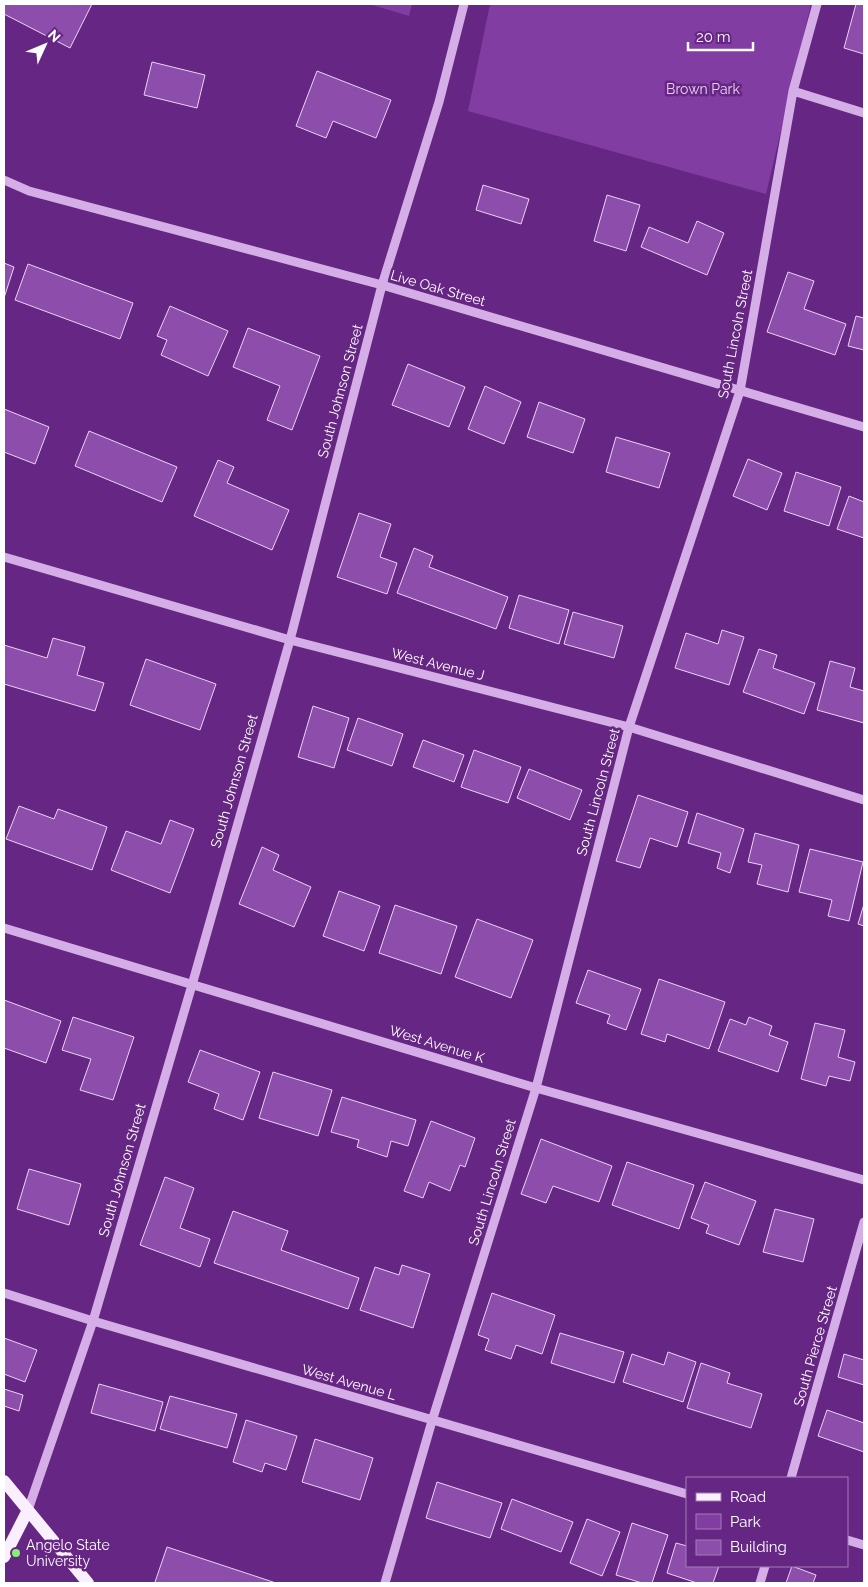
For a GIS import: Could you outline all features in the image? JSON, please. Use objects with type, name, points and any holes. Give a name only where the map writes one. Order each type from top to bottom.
[{"type":"main road","points":[[4,1481],[88,1583]]},
{"type":"main road","name":"South Johnson Street","points":[[4,1558],[28,1510]]},
{"type":"street","name":"South Johnson Street","points":[[28,1510],[93,1321],[192,985],[290,640],[382,285],[439,102],[464,4]]},
{"type":"street","name":"South Lincoln Street","points":[[385,1583],[432,1420],[536,1088],[629,727],[740,390],[793,91],[817,4]]},
{"type":"street","points":[[793,91],[864,113]]},
{"type":"street","name":"Live Oak Street","points":[[4,180],[29,191],[382,285],[864,427]]},
{"type":"street","name":"West Avenue J","points":[[4,557],[290,640],[629,727],[864,800]]},
{"type":"street","name":"West Avenue K","points":[[4,928],[536,1088],[864,1180]]},
{"type":"street","name":"South Pierce Street","points":[[792,1477],[864,1222]]},
{"type":"street","name":"West Avenue L","points":[[4,1293],[93,1321],[686,1494]]},
{"type":"street","points":[[848,1540],[864,1545]]},
{"type":"street","points":[[760,1583],[765,1567]]},
{"type":"green space","points":[[369,4],[412,4],[409,16]]},
{"type":"green space","name":"Brown Park","points":[[490,4],[811,4],[766,194],[468,111]]},
{"type":"building","points":[[4,4],[92,4],[70,48],[4,14]]},
{"type":"building","points":[[856,4],[864,4],[864,54],[844,48]]},
{"type":"building","points":[[152,62],[205,75],[197,108],[144,95]]},
{"type":"building","points":[[317,71],[391,100],[376,138],[333,121],[326,138],[296,126]]},
{"type":"building","points":[[483,185],[529,199],[521,224],[476,210]]},
{"type":"building","points":[[607,195],[640,205],[626,251],[594,241]]},
{"type":"building","points":[[697,221],[724,233],[707,275],[641,247],[649,227],[688,243]]},
{"type":"building","points":[[4,263],[14,267],[4,298]]},
{"type":"building","points":[[28,264],[133,303],[120,339],[15,300]]},
{"type":"building","points":[[788,272],[814,281],[804,309],[846,324],[835,355],[767,332]]},
{"type":"building","points":[[170,306],[228,331],[208,376],[161,355],[167,340],[157,336]]},
{"type":"building","points":[[856,316],[864,318],[864,350],[848,346]]},
{"type":"building","points":[[248,328],[320,356],[292,430],[267,420],[280,386],[233,367]]},
{"type":"building","points":[[408,364],[465,387],[449,427],[392,405]]},
{"type":"building","points":[[485,386],[521,402],[504,444],[468,429]]},
{"type":"building","points":[[539,402],[585,419],[573,453],[527,437]]},
{"type":"building","points":[[4,409],[49,427],[35,464],[4,452]]},
{"type":"building","points":[[89,431],[177,467],[162,502],[75,466]]},
{"type":"building","points":[[616,437],[670,453],[659,488],[606,472]]},
{"type":"building","points":[[748,459],[782,473],[767,510],[733,496]]},
{"type":"building","points":[[218,460],[234,467],[227,483],[289,510],[272,550],[194,516]]},
{"type":"building","points":[[796,472],[841,487],[829,526],[784,511]]},
{"type":"building","points":[[849,496],[864,502],[864,538],[837,529]]},
{"type":"building","points":[[359,513],[391,524],[380,557],[397,563],[387,594],[337,577]]},
{"type":"building","points":[[414,548],[433,556],[429,567],[508,597],[496,629],[397,593]]},
{"type":"building","points":[[519,595],[569,610],[559,644],[509,628]]},
{"type":"building","points":[[573,612],[623,626],[614,658],[564,644]]},
{"type":"building","points":[[722,630],[744,637],[729,685],[675,668],[686,633],[718,644]]},
{"type":"building","points":[[53,638],[85,647],[77,675],[104,683],[95,711],[4,684],[4,645],[47,658]]},
{"type":"building","points":[[759,649],[777,655],[773,668],[815,683],[804,714],[743,692]]},
{"type":"building","points":[[146,659],[216,684],[200,730],[130,705]]},
{"type":"building","points":[[830,661],[855,668],[850,687],[864,691],[864,723],[817,710]]},
{"type":"building","points":[[313,706],[349,718],[334,768],[298,757]]},
{"type":"building","points":[[358,718],[403,734],[392,766],[347,750]]},
{"type":"building","points":[[423,740],[464,755],[454,782],[413,767]]},
{"type":"building","points":[[474,750],[521,767],[508,803],[461,787]]},
{"type":"building","points":[[529,769],[582,790],[570,820],[517,798]]},
{"type":"building","points":[[638,795],[688,812],[677,847],[650,838],[640,868],[616,861]]},
{"type":"building","points":[[19,806],[54,819],[58,809],[107,827],[92,870],[6,839]]},
{"type":"building","points":[[697,813],[744,829],[730,873],[717,868],[721,853],[688,843]]},
{"type":"building","points":[[170,820],[194,829],[170,893],[111,870],[126,831],[161,844]]},
{"type":"building","points":[[755,833],[799,845],[788,892],[757,884],[762,865],[748,862]]},
{"type":"building","points":[[262,847],[279,855],[273,870],[311,887],[294,927],[239,904]]},
{"type":"building","points":[[810,849],[863,862],[849,921],[828,916],[832,900],[799,892]]},
{"type":"building","points":[[339,891],[380,906],[364,951],[323,936]]},
{"type":"building","points":[[864,904],[864,926],[858,924]]},
{"type":"building","points":[[395,905],[457,926],[441,974],[379,953]]},
{"type":"building","points":[[477,919],[533,940],[511,998],[455,977]]},
{"type":"building","points":[[588,970],[641,989],[626,1030],[607,1023],[610,1015],[576,1003]]},
{"type":"building","points":[[659,979],[725,1002],[709,1049],[667,1034],[665,1042],[641,1034]]},
{"type":"building","points":[[4,1000],[61,1021],[46,1063],[4,1048]]},
{"type":"building","points":[[73,1017],[134,1037],[113,1100],[80,1090],[91,1059],[62,1050]]},
{"type":"building","points":[[749,1017],[772,1026],[769,1035],[788,1042],[778,1072],[718,1051],[730,1019],[746,1025]]},
{"type":"building","points":[[815,1023],[845,1030],[838,1057],[855,1062],[850,1081],[829,1076],[826,1086],[801,1079]]},
{"type":"building","points":[[200,1050],[260,1072],[243,1120],[214,1109],[219,1094],[188,1082]]},
{"type":"building","points":[[273,1072],[332,1090],[318,1136],[259,1118]]},
{"type":"building","points":[[342,1097],[416,1120],[408,1146],[391,1141],[387,1157],[357,1147],[359,1140],[331,1132]]},
{"type":"building","points":[[431,1121],[475,1138],[465,1167],[460,1165],[450,1191],[429,1182],[423,1198],[404,1191]]},
{"type":"building","points":[[541,1139],[612,1166],[599,1202],[553,1186],[546,1203],[521,1194]]},
{"type":"building","points":[[627,1162],[694,1185],[679,1229],[612,1205]]},
{"type":"building","points":[[29,1169],[81,1184],[69,1225],[17,1209]]},
{"type":"building","points":[[165,1177],[194,1188],[180,1228],[210,1239],[200,1267],[140,1245]]},
{"type":"building","points":[[705,1182],[756,1201],[739,1245],[706,1233],[709,1225],[691,1218]]},
{"type":"building","points":[[775,1209],[814,1219],[803,1262],[763,1252]]},
{"type":"building","points":[[233,1211],[288,1231],[281,1250],[359,1278],[348,1309],[214,1263]]},
{"type":"building","points":[[402,1265],[430,1274],[413,1328],[360,1310],[375,1267],[399,1275]]},
{"type":"building","points":[[492,1293],[555,1315],[542,1354],[516,1345],[511,1359],[485,1350],[489,1339],[478,1335]]},
{"type":"building","points":[[560,1333],[624,1352],[614,1383],[551,1363]]},
{"type":"building","points":[[4,1338],[37,1350],[25,1382],[4,1374]]},
{"type":"building","points":[[668,1352],[696,1362],[683,1402],[623,1382],[632,1354],[664,1365]]},
{"type":"building","points":[[844,1354],[864,1360],[864,1385],[838,1377]]},
{"type":"building","points":[[701,1363],[730,1373],[727,1383],[762,1394],[751,1428],[687,1408]]},
{"type":"building","points":[[99,1384],[163,1402],[155,1431],[91,1413]]},
{"type":"building","points":[[4,1389],[23,1395],[19,1411],[4,1406]]},
{"type":"building","points":[[170,1396],[237,1414],[227,1448],[160,1429]]},
{"type":"building","points":[[827,1410],[864,1423],[864,1452],[818,1436]]},
{"type":"building","points":[[246,1420],[297,1436],[286,1470],[265,1463],[262,1472],[233,1462]]},
{"type":"building","points":[[315,1439],[373,1458],[360,1500],[302,1482]]},
{"type":"building","points":[[437,1482],[502,1503],[490,1538],[426,1518]]},
{"type":"building","points":[[512,1499],[573,1522],[561,1552],[501,1529]]},
{"type":"building","points":[[587,1519],[620,1532],[602,1576],[570,1563]]},
{"type":"building","points":[[632,1523],[668,1535],[652,1583],[642,1583],[616,1575]]},
{"type":"building","points":[[676,1543],[686,1546],[686,1567],[719,1567],[713,1583],[697,1583],[667,1573]]},
{"type":"building","points":[[167,1547],[276,1583],[158,1583],[155,1582]]},
{"type":"building","points":[[792,1567],[816,1575],[813,1583],[786,1583]]},
{"type":"place","name":"Angelo State University","points":[[16,1553]]}]
